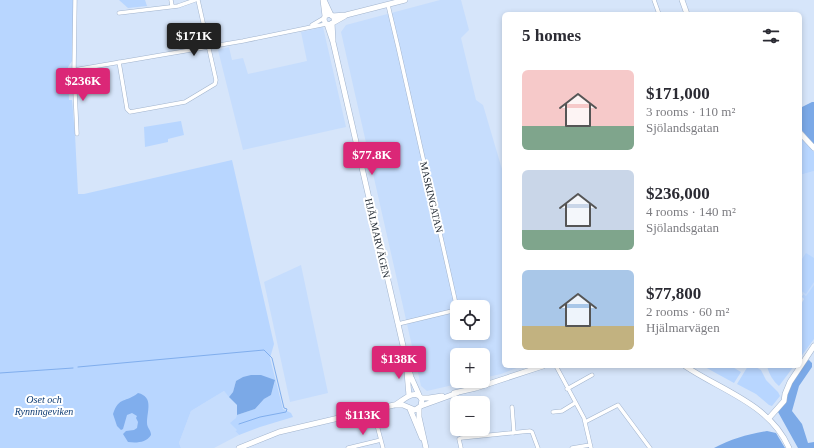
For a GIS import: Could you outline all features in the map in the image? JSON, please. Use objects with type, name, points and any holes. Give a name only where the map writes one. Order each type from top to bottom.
[{"type":"street","points":[[75,0],[74,70],[77,134]]},
{"type":"street","points":[[171,0],[172,6]]},
{"type":"street","points":[[119,13],[178,6],[196,0],[216,80],[215,84],[185,102],[131,112],[128,111],[119,62]]},
{"type":"street","points":[[324,0],[334,18],[330,23]]},
{"type":"street","points":[[324,0],[324,21],[330,23]]},
{"type":"street","points":[[74,70],[270,36],[330,23],[346,15],[405,0]]},
{"type":"street","points":[[654,0],[658,12]]},
{"type":"street","points":[[682,0],[686,12]]},
{"type":"street","name":"MASKINGATAN","points":[[388,5],[456,304],[454,309],[448,312],[398,324]]},
{"type":"street","points":[[311,26],[324,17],[332,15],[346,15]]},
{"type":"street","name":"HJÄLMARVÄGEN","points":[[330,23],[333,42],[407,363],[411,377],[420,397]]},
{"type":"street","points":[[802,135],[814,148]]},
{"type":"street","points":[[802,364],[814,346]]},
{"type":"street","name":"HJÄLMARVÄGEN","points":[[407,363],[408,396]]},
{"type":"street","points":[[394,405],[415,410],[457,393],[537,368]]},
{"type":"street","points":[[557,368],[585,422],[590,446],[572,448]]},
{"type":"street","points":[[688,368],[714,384],[750,403],[769,418],[789,448]]},
{"type":"street","points":[[769,418],[784,401],[790,382],[799,368]]},
{"type":"street","points":[[567,389],[592,375]]},
{"type":"street","points":[[239,448],[279,432],[394,405],[414,394],[420,397],[430,398],[457,393]]},
{"type":"street","points":[[408,396],[406,401],[426,447]]},
{"type":"street","points":[[420,397],[422,402],[419,417],[426,447]]},
{"type":"street","points":[[552,412],[562,411],[576,403]]},
{"type":"street","points":[[585,422],[618,405],[650,448]]},
{"type":"street","points":[[512,407],[514,433]]},
{"type":"street","points":[[374,410],[383,448]]},
{"type":"street","points":[[461,448],[459,439],[461,438],[532,432],[538,448]]},
{"type":"street","points":[[348,448],[381,440]]},
{"type":"shaded area","points":[[440,0],[461,0],[469,30],[461,38],[476,100],[483,105],[502,169],[502,368],[517,368],[490,376],[490,348],[450,348],[450,386],[427,391],[421,386],[341,32],[346,25]]},
{"type":"shaded area","points":[[323,27],[346,127],[243,150],[218,50],[229,47],[232,60],[243,58],[248,74],[307,61],[301,32]]},
{"type":"shaded area","points":[[814,102],[814,145],[802,130],[802,107]]},
{"type":"shaded area","points":[[814,171],[814,302],[802,293],[802,174]]},
{"type":"shaded area","points":[[301,265],[328,393],[290,402],[264,282]]},
{"type":"shaded area","points":[[809,360],[812,363],[812,367],[799,386],[792,411],[802,424],[808,443],[814,442],[814,448],[798,448],[778,412],[793,380],[806,361]]},
{"type":"shaded area","points":[[251,375],[261,375],[275,380],[271,395],[264,399],[255,409],[237,415],[237,405],[229,397],[233,392],[236,381]]},
{"type":"shaded area","points":[[224,391],[237,405],[237,430],[235,431],[239,435],[214,448],[181,448],[179,443],[191,411]]},
{"type":"shaded area","points":[[138,393],[143,395],[148,401],[147,423],[151,435],[144,441],[128,442],[123,434],[126,431],[137,428],[137,416],[132,413],[127,415],[123,429],[121,430],[117,426],[113,414],[115,408],[120,402]]},
{"type":"shaded area","points":[[767,431],[776,433],[785,448],[714,448],[740,437]]},
{"type":"green space","name":"Oset och Rynningeviken","points":[[0,0],[74,0],[72,61],[68,67],[69,100],[72,100],[75,134],[78,194],[84,194],[232,160],[274,344],[270,358],[283,409],[291,413],[293,417],[239,435],[235,431],[237,430],[230,423],[236,418],[237,415],[255,409],[264,399],[271,395],[275,381],[236,381],[233,392],[229,397],[224,391],[191,411],[179,443],[181,448],[0,448]]},
{"type":"green space","points":[[119,0],[145,0],[147,6],[128,8]]},
{"type":"green space","points":[[181,121],[184,135],[168,139],[168,142],[145,147],[144,127]]},
{"type":"green space","points":[[804,139],[814,152],[814,171],[802,174],[802,140]]},
{"type":"green space","points":[[806,253],[814,258],[814,282],[806,294],[802,291],[802,259]]},
{"type":"green space","points":[[814,285],[814,339],[802,355],[802,302],[804,299],[802,297],[803,294],[806,296]]},
{"type":"green space","points":[[707,368],[734,368],[741,372],[734,383]]},
{"type":"green space","points":[[747,368],[758,368],[761,370],[766,380],[780,396],[772,406],[756,394],[737,384]]},
{"type":"green space","points":[[768,368],[792,368],[779,386]]},
{"type":"waterway","points":[[78,367],[264,350],[272,358],[284,408],[287,409],[286,412],[260,417],[239,424]]},
{"type":"waterway","points":[[0,373],[73,368]]}]
